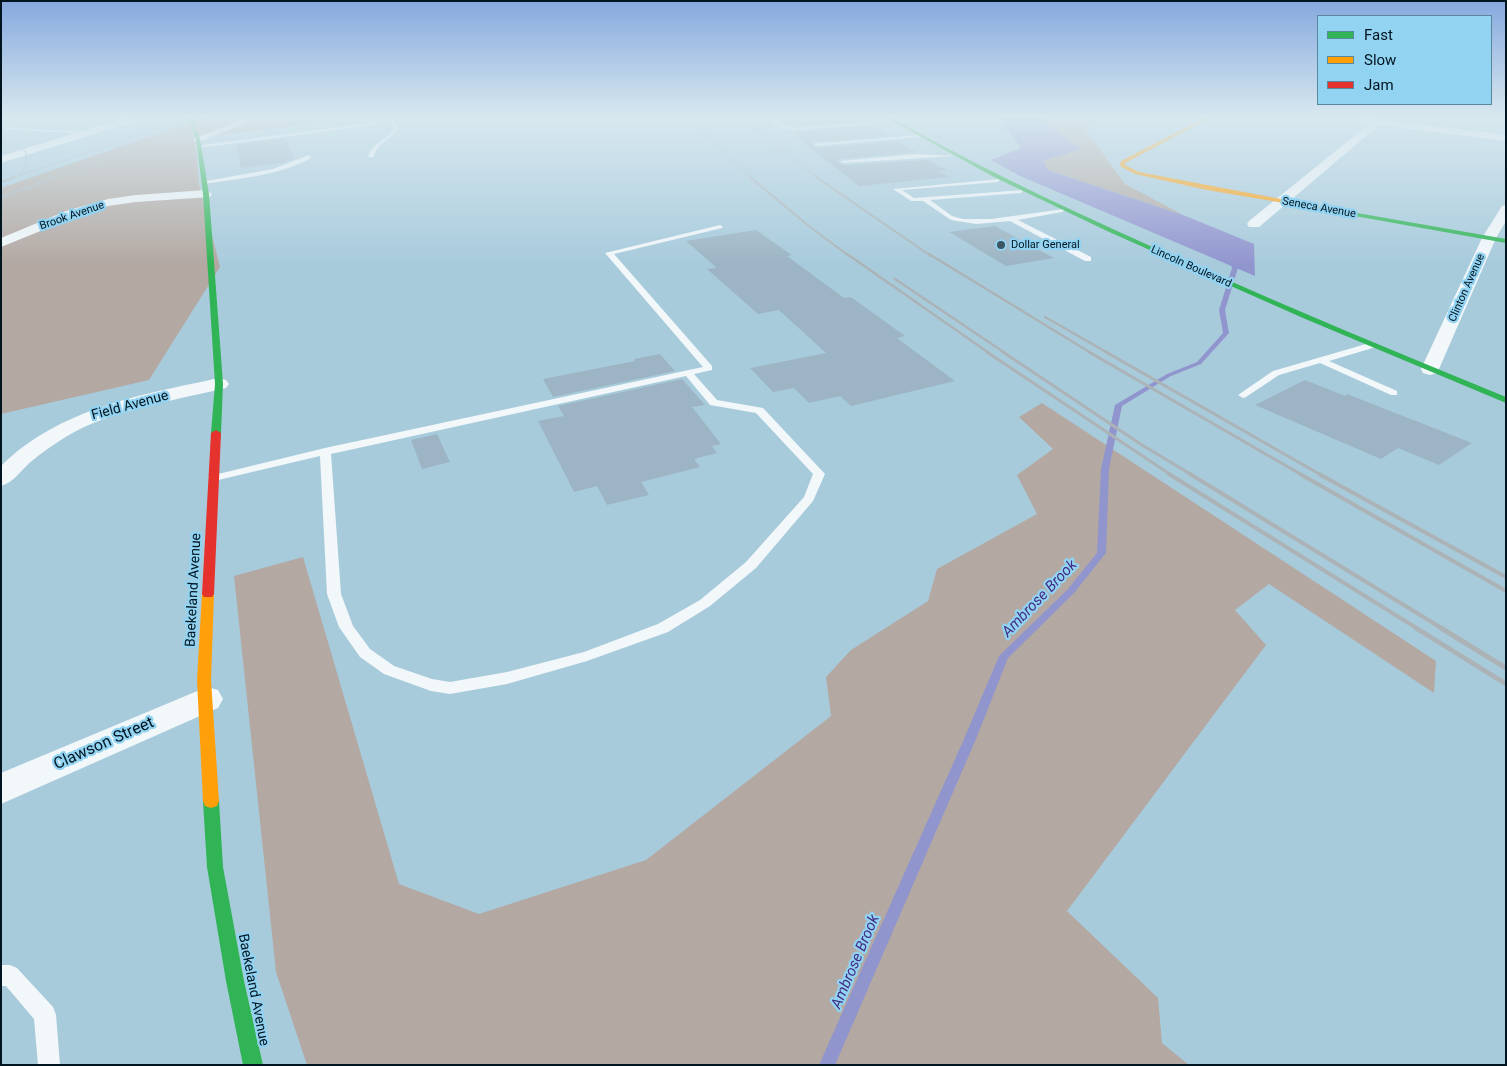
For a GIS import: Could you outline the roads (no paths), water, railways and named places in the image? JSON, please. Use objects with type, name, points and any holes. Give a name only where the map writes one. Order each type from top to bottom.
[{"type":"street","name":"Baekeland Avenue","points":[[202,166],[205,188],[219,384],[204,680],[215,867],[235,981],[253,1065]]},
{"type":"street","name":"Lincoln Boulevard","points":[[972,166],[1020,191],[1202,272],[1506,400]]},
{"type":"street","name":"Seneca Avenue","points":[[1122,166],[1133,172],[1506,242]]},
{"type":"street","points":[[1254,224],[1325,166]]},
{"type":"street","name":"Brook Avenue","points":[[1,243],[96,206],[205,188]]},
{"type":"street","name":"Clinton Avenue","points":[[1430,369],[1489,238],[1506,209]]},
{"type":"street","name":"Field Avenue","points":[[1,479],[30,450],[47,437],[85,419],[127,404],[219,384]]},
{"type":"street","name":"Clawson Street","points":[[1,789],[206,699]]},
{"type":"lane","points":[[205,188],[289,166]]},
{"type":"lane","points":[[998,180],[896,189],[913,200],[1020,191]]},
{"type":"lane","points":[[924,199],[954,219],[990,221],[1062,210]]},
{"type":"lane","points":[[1010,218],[1088,259]]},
{"type":"lane","points":[[214,478],[325,451],[709,368],[609,253],[720,227]]},
{"type":"lane","points":[[1243,395],[1276,373],[1373,345]]},
{"type":"lane","points":[[1320,360],[1394,393]]},
{"type":"lane","points":[[325,451],[334,594],[346,627],[365,653],[389,670],[431,686],[450,688],[507,678],[587,656],[654,631],[705,603],[751,566],[809,498],[819,474],[759,410],[714,403],[688,373]]},
{"type":"lane","points":[[1,976],[10,975],[45,1015],[49,1065]]},
{"type":"water","points":[[1001,166],[1046,166],[1048,170],[1183,215],[1254,244],[1255,276],[1020,176]]},
{"type":"waterway","name":"Ambrose Brook","points":[[827,1065],[970,739],[1004,656],[1071,591],[1101,553],[1105,469],[1119,405],[1169,375],[1199,363],[1226,333],[1222,310],[1235,268],[1231,257]]},
{"type":"railway","points":[[20,175],[26,166]]},
{"type":"railway","points":[[20,175],[48,166]]},
{"type":"railway","points":[[53,178],[88,166]]},
{"type":"railway","points":[[738,166],[751,178]]},
{"type":"railway","points":[[803,166],[818,178]]},
{"type":"railway","points":[[12,178],[20,175]]},
{"type":"railway","points":[[1,182],[15,177]]},
{"type":"railway","points":[[1,197],[57,177]]},
{"type":"railway","points":[[750,177],[810,227],[849,256]]},
{"type":"railway","points":[[816,177],[931,256]]},
{"type":"railway","points":[[847,254],[989,353]]},
{"type":"railway","points":[[929,254],[1091,353]]},
{"type":"railway","points":[[895,279],[1005,353]]},
{"type":"railway","points":[[1045,317],[1108,353]]},
{"type":"railway","points":[[987,352],[1171,475]]},
{"type":"railway","points":[[1003,352],[1142,445],[1192,475]]},
{"type":"railway","points":[[1089,352],[1302,475]]},
{"type":"railway","points":[[1106,352],[1321,475]]},
{"type":"railway","points":[[1169,474],[1418,629]]},
{"type":"railway","points":[[1190,474],[1443,629]]},
{"type":"railway","points":[[1300,474],[1506,591]]},
{"type":"railway","points":[[1319,474],[1506,577]]},
{"type":"railway","points":[[1416,628],[1506,684]]},
{"type":"railway","points":[[1441,628],[1506,668]]},
{"type":"place","name":"Dollar General","points":[[1001,245]]}]
